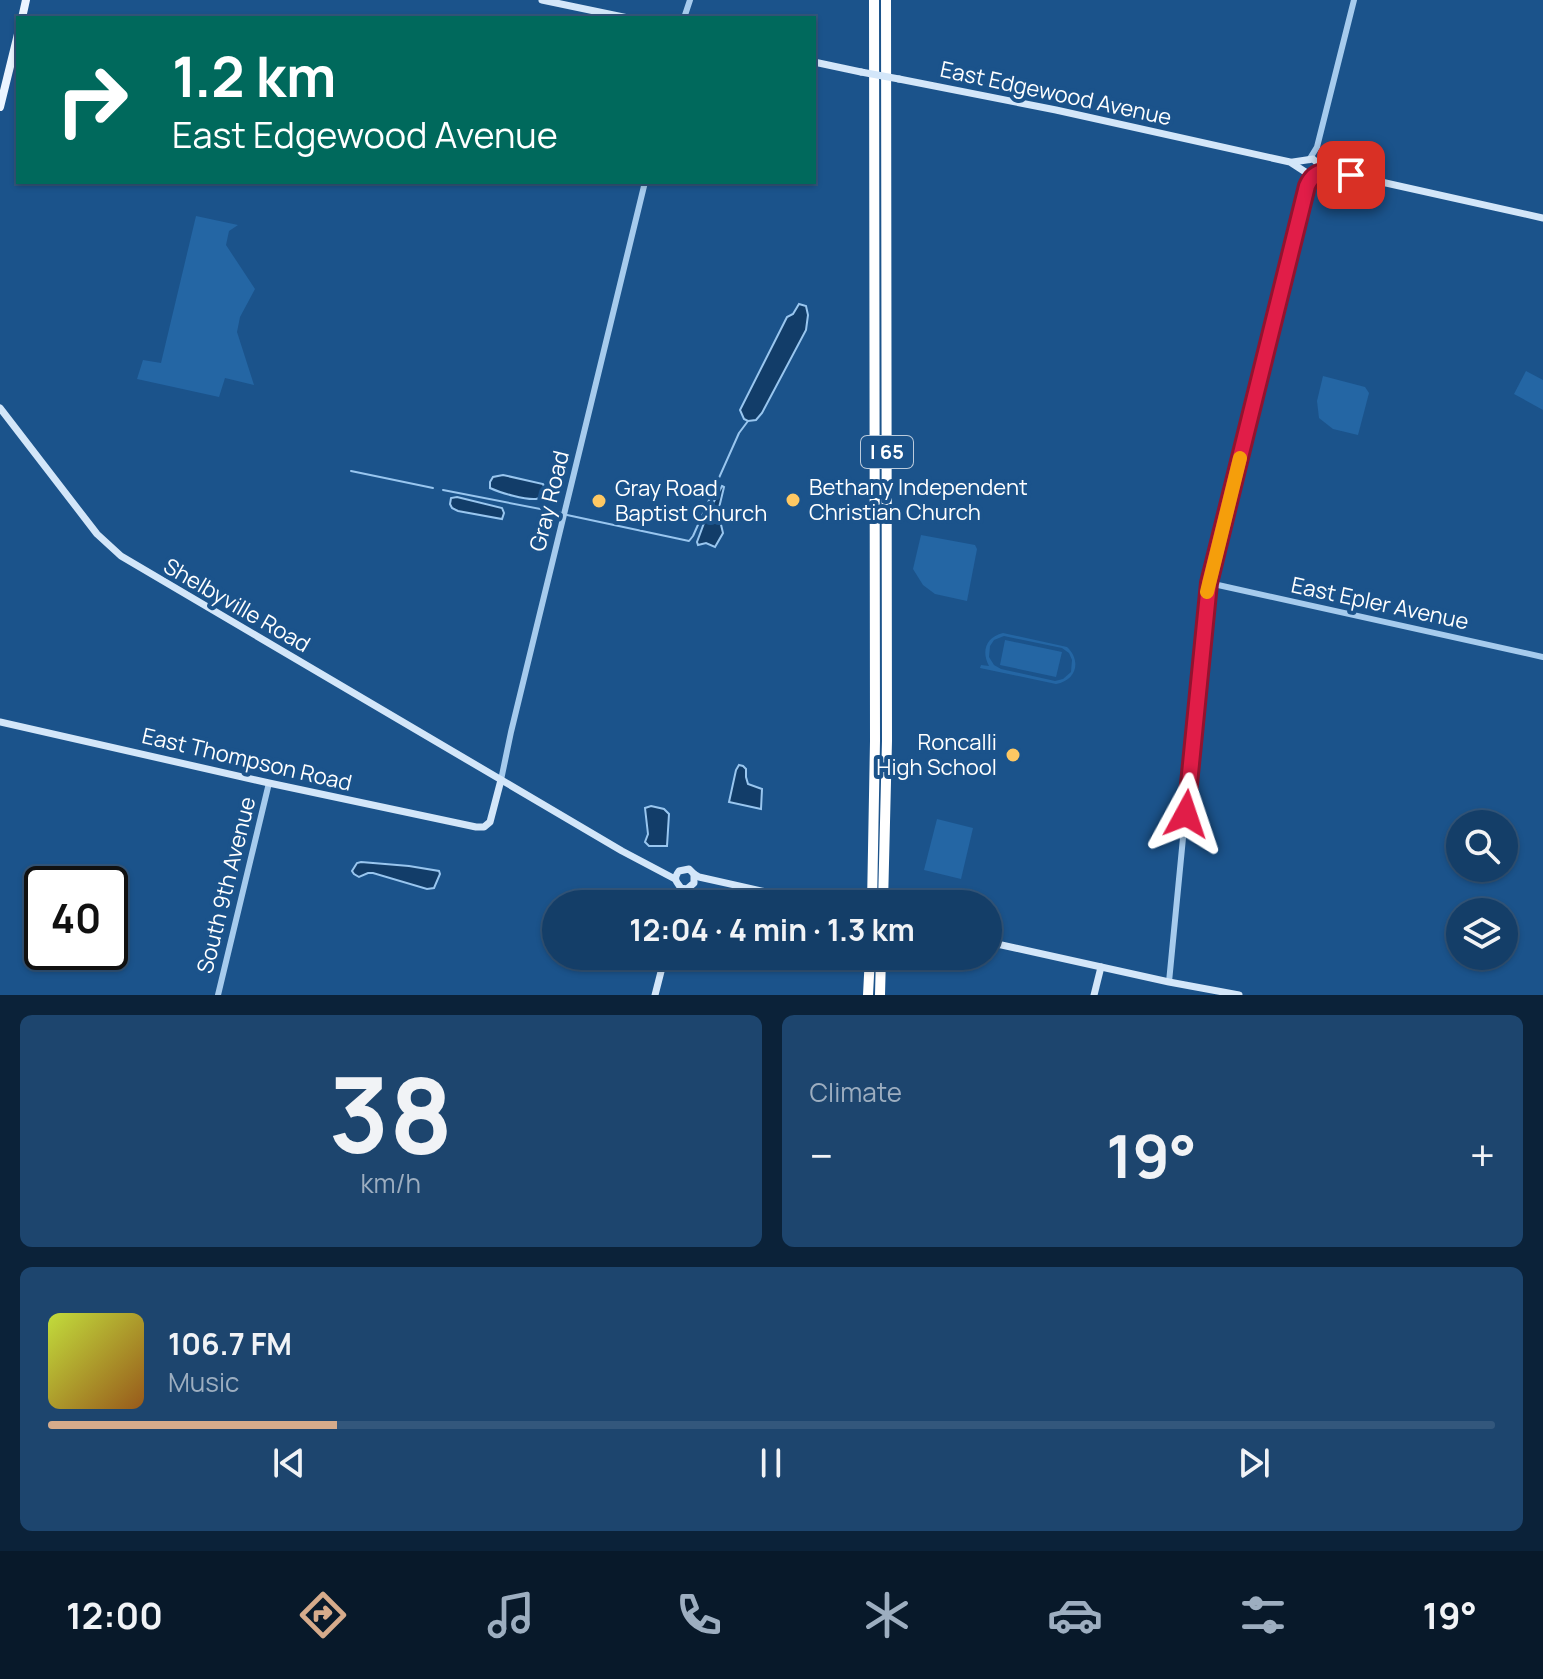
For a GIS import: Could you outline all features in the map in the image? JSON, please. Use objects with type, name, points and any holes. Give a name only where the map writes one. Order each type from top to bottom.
[{"type":"highway","name":"I 65","points":[[872,890],[875,741],[874,0]]},
{"type":"highway","name":"I 65","points":[[883,890],[887,741],[886,0]]},
{"type":"highway","points":[[868,995],[869,970]]},
{"type":"highway","points":[[880,995],[881,970]]},
{"type":"main road","points":[[542,0],[618,16]]},
{"type":"main road","points":[[0,107],[16,42]]},
{"type":"main road","name":"East Edgewood Avenue","points":[[816,62],[1056,110],[1543,218]]},
{"type":"main road","name":"Shelbyville Road","points":[[0,408],[97,534],[116,553],[501,780]]},
{"type":"main road","name":"East Thompson Road","points":[[0,722],[450,823],[486,827]]},
{"type":"main road","points":[[501,780],[652,868],[676,876]]},
{"type":"main road","name":"Gray Road","points":[[486,827],[501,780]]},
{"type":"main road","points":[[676,876],[685,869],[693,881]]},
{"type":"main road","points":[[676,876],[680,888],[693,881],[728,883],[759,890]]},
{"type":"main road","points":[[689,890],[693,881]]},
{"type":"main road","points":[[1002,945],[1239,995]]},
{"type":"main road","points":[[1094,995],[1101,967]]},
{"type":"main road","points":[[655,995],[661,970]]},
{"type":"street","points":[[686,16],[690,0]]},
{"type":"street","points":[[1169,982],[1209,583],[1354,0]]},
{"type":"street","name":"Gray Road","points":[[501,780],[645,184]]},
{"type":"street","name":"East Epler Avenue","points":[[1209,583],[1543,657]]},
{"type":"street","name":"South 9th Avenue","points":[[218,995],[269,783]]},
{"type":"shaded area","points":[[196,216],[238,225],[229,231],[226,245],[255,289],[240,317],[237,332],[254,385],[225,378],[219,397],[137,379],[143,360],[161,363]]},
{"type":"shaded area","points":[[799,304],[806,306],[806,330],[762,413],[756,420],[748,421],[740,410],[787,317]]},
{"type":"shaded area","points":[[1526,371],[1543,380],[1543,410],[1514,394]]},
{"type":"shaded area","points":[[1323,376],[1365,387],[1369,393],[1358,435],[1333,429],[1319,418],[1317,401]]},
{"type":"shaded area","points":[[503,475],[543,484],[546,491],[541,497],[531,499],[490,488],[493,477]]},
{"type":"shaded area","points":[[722,486],[718,512],[723,533],[715,547],[706,543],[698,545],[707,515]]},
{"type":"shaded area","points":[[451,498],[502,508],[502,519],[458,511],[450,504]]},
{"type":"shaded area","points":[[921,535],[975,545],[977,549],[967,601],[935,594],[923,585],[913,569]]},
{"type":"shaded area","points":[[1003,633],[1067,647],[1072,652],[1075,670],[1068,679],[1056,684],[980,668],[981,665],[989,666],[985,650],[989,641]],"holes":[[[1004,636],[1062,648],[1072,660],[1071,672],[1055,681],[1001,669],[989,657],[994,640]]]},
{"type":"shaded area","points":[[1005,640],[1062,652],[1056,677],[1000,665]]},
{"type":"shaded area","points":[[739,765],[746,769],[748,784],[762,789],[761,809],[729,802]]},
{"type":"shaded area","points":[[645,808],[664,809],[669,814],[667,846],[649,846],[645,842],[648,834]]},
{"type":"shaded area","points":[[937,819],[973,828],[961,879],[924,870]]},
{"type":"shaded area","points":[[361,862],[409,866],[439,871],[440,874],[434,888],[427,889],[373,873],[359,877],[352,871]]},
{"type":"waterway","points":[[567,515],[689,541],[739,433],[748,421]]},
{"type":"waterway","points":[[351,471],[433,488]]},
{"type":"waterway","points":[[443,490],[561,513]]},
{"type":"slow traffic","points":[[1207,592],[1240,458]]},
{"type":"place","name":"Bethany Independent Christian Church","points":[[793,500]]},
{"type":"place","name":"Gray Road Baptist Church","points":[[599,501]]},
{"type":"place","name":"Roncalli High School","points":[[1013,755]]},
{"type":"route","points":[[1186,814],[1209,583],[1307,186],[1316,173],[1332,171],[1351,175]]}]
